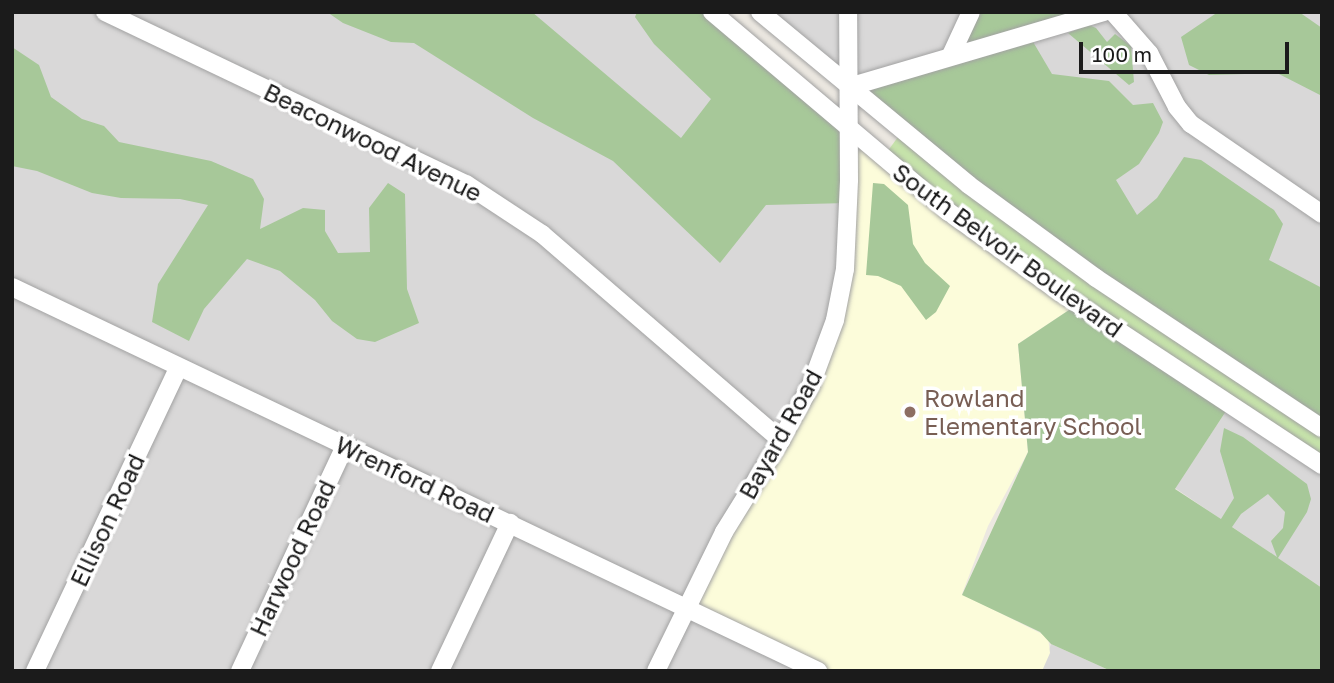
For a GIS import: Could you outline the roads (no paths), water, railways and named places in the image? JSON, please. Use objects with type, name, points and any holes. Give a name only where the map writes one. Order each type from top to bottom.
[{"type":"street","name":"Beaconwood Avenue","points":[[105,12],[466,184],[542,234],[781,440]]},
{"type":"street","name":"South Belvoir Boulevard","points":[[712,12],[949,212],[1006,254],[1322,465]]},
{"type":"street","name":"South Belvoir Boulevard","points":[[760,12],[969,185],[1096,278],[1322,428]]},
{"type":"street","name":"Bayard Road","points":[[656,671],[724,532],[781,440],[811,385],[835,320],[845,269],[848,12]]},
{"type":"street","points":[[951,55],[971,12]]},
{"type":"street","points":[[849,87],[891,77],[951,55],[1104,12]]},
{"type":"street","points":[[1113,12],[1149,53],[1177,107],[1191,124],[1322,214]]},
{"type":"street","name":"Wrenford Road","points":[[12,287],[818,671]]},
{"type":"street","name":"Ellison Road","points":[[35,671],[178,368]]},
{"type":"street","name":"Harwood Road","points":[[240,671],[345,446]]},
{"type":"street","points":[[440,671],[510,523]]},
{"type":"place","name":"Rowland Elementary School","points":[[910,412]]}]
